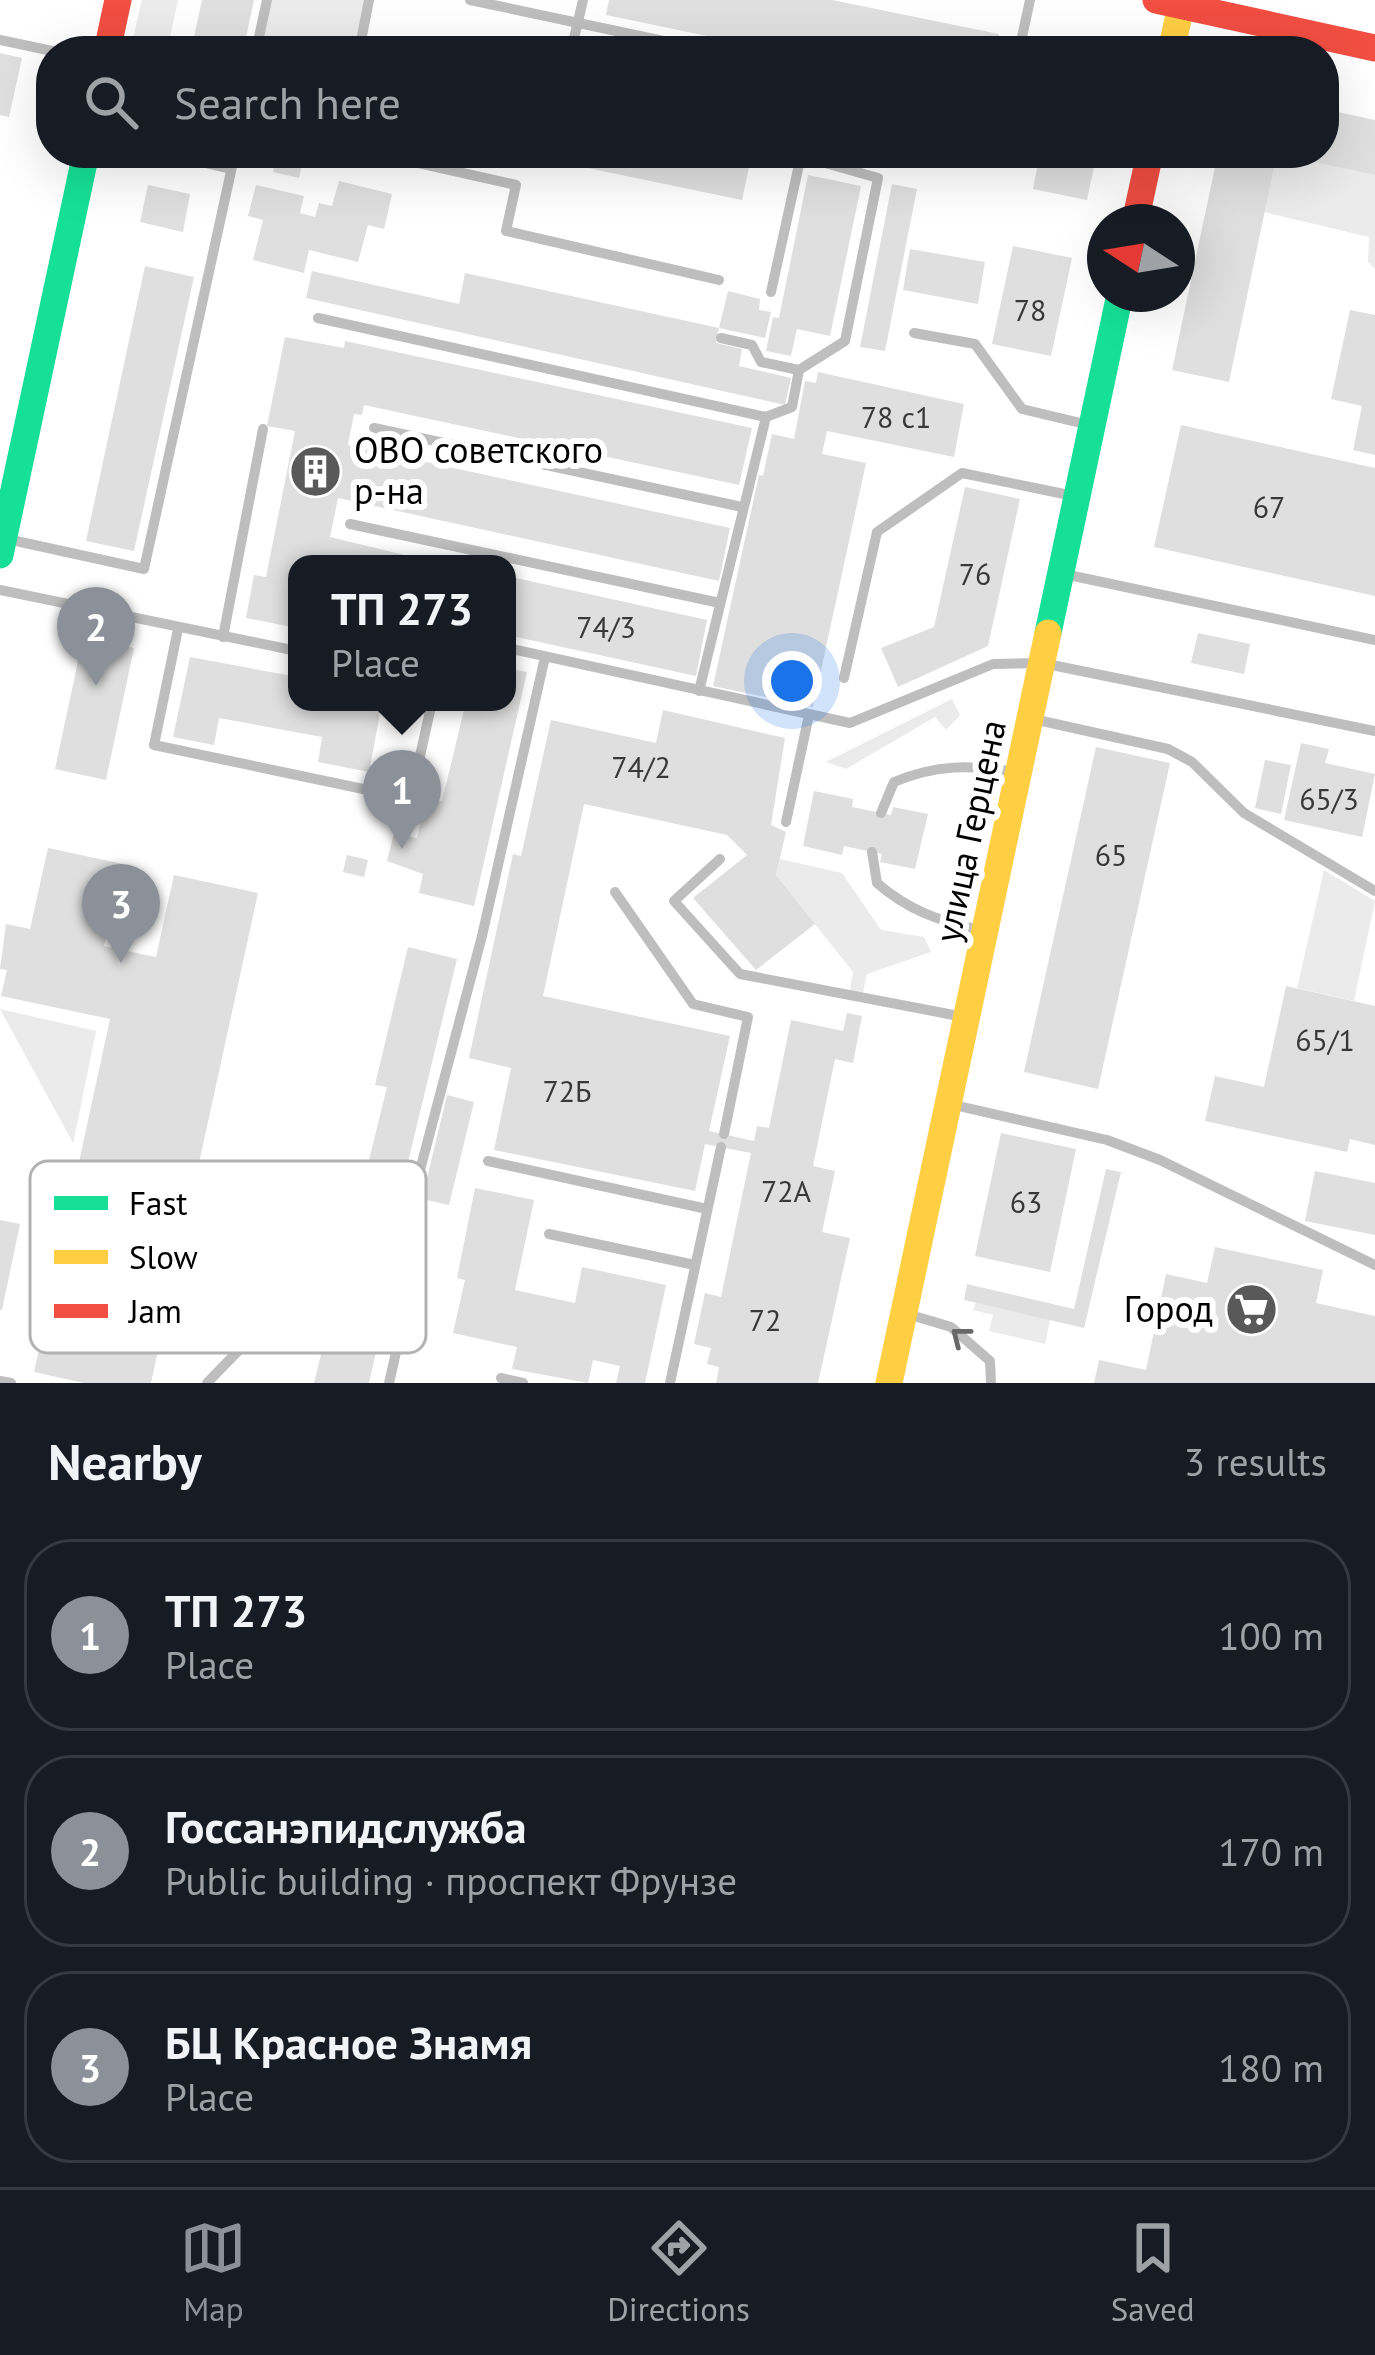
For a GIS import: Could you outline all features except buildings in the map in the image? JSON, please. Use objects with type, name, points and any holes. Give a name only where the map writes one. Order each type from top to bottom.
[{"type":"street","points":[[110,36],[118,0]]},
{"type":"street","points":[[1171,36],[1168,3],[1320,36]]},
{"type":"street","points":[[1339,40],[1375,48]]},
{"type":"street","points":[[2,547],[83,168]]},
{"type":"street","points":[[1139,204],[1147,168]]},
{"type":"street","name":"улица Герцена","points":[[890,1383],[1116,312]]},
{"type":"lane","points":[[259,36],[267,0]]},
{"type":"lane","points":[[362,36],[369,0]]},
{"type":"lane","points":[[470,0],[637,36]]},
{"type":"lane","points":[[575,36],[583,0]]},
{"type":"lane","points":[[1022,36],[1030,0]]},
{"type":"lane","points":[[0,40],[36,48]]},
{"type":"lane","points":[[2,547],[144,569],[231,170],[223,168]]},
{"type":"lane","points":[[442,168],[515,184],[506,231],[719,280]]},
{"type":"lane","points":[[771,292],[793,168]]},
{"type":"lane","points":[[721,338],[752,345],[761,362],[799,370],[845,341],[878,178],[838,168]]},
{"type":"lane","points":[[318,318],[766,417],[792,407],[799,370]]},
{"type":"lane","points":[[914,333],[975,344],[1022,410],[1092,425]]},
{"type":"lane","points":[[699,691],[766,417]]},
{"type":"lane","points":[[374,428],[742,506]]},
{"type":"lane","points":[[223,637],[263,429]]},
{"type":"lane","points":[[844,678],[877,532],[962,472],[1077,496]]},
{"type":"lane","points":[[350,524],[495,555]]},
{"type":"lane","points":[[516,560],[719,603]]},
{"type":"lane","points":[[1061,574],[1375,640]]},
{"type":"lane","points":[[0,590],[288,649]]},
{"type":"lane","points":[[178,629],[154,745],[387,794],[416,774],[429,711]]},
{"type":"lane","points":[[516,650],[850,723],[993,664],[1042,663],[1375,731]]},
{"type":"lane","points":[[422,1161],[482,936],[545,657]]},
{"type":"lane","points":[[786,822],[809,715]]},
{"type":"lane","points":[[1030,718],[1168,749],[1192,762],[1244,813],[1375,891]]},
{"type":"lane","points":[[881,813],[894,782],[926,769],[959,764],[1019,772]]},
{"type":"lane","points":[[872,852],[877,883],[900,903],[939,922],[985,932]]},
{"type":"lane","points":[[720,859],[674,901],[740,974],[967,1018]]},
{"type":"lane","points":[[615,892],[693,1004],[748,1017],[670,1383]]},
{"type":"lane","points":[[949,1104],[1107,1140],[1147,1155],[1375,1265]]},
{"type":"lane","points":[[488,1161],[707,1209]]},
{"type":"lane","points":[[549,1234],[695,1265]]},
{"type":"lane","points":[[904,1312],[951,1327],[990,1361],[991,1383]]},
{"type":"lane","points":[[207,1383],[236,1353]]},
{"type":"lane","points":[[389,1383],[396,1353]]},
{"type":"lane","points":[[501,1378],[524,1383]]},
{"type":"lane","points":[[0,1381],[11,1383]]},
{"type":"shaded area","points":[[142,0],[178,0],[170,36],[134,36]]},
{"type":"shaded area","points":[[267,0],[369,0],[362,36],[259,36]]},
{"type":"shaded area","points":[[1339,167],[1375,175],[1375,269],[1368,262],[1369,237],[1264,212],[1274,168]]},
{"type":"shaded area","points":[[952,699],[960,715],[946,730],[935,717],[846,769],[826,762]]},
{"type":"shaded area","points":[[780,859],[842,873],[881,930],[924,937],[931,952],[867,974],[862,997],[849,995],[853,972],[776,875]]},
{"type":"shaded area","points":[[1324,870],[1375,901],[1354,1001],[1297,988]]},
{"type":"shaded area","points":[[0,1009],[96,1031],[73,1144],[73,1143]]},
{"type":"shaded area","points":[[976,1302],[1050,1320],[1045,1344],[989,1331],[993,1315],[973,1310]]},
{"type":"traffic: fast","points":[[0,555],[83,168]]},
{"type":"traffic: fast","points":[[1048,633],[1116,312]]},
{"type":"traffic: slow","points":[[1174,36],[1181,6]]},
{"type":"traffic: slow","points":[[889,1383],[1048,633]]},
{"type":"traffic: jam","points":[[110,36],[118,0]]},
{"type":"traffic: jam","points":[[1156,0],[1320,36]]},
{"type":"traffic: jam","points":[[1339,40],[1375,48]]},
{"type":"traffic: jam","points":[[1139,204],[1147,168]]},
{"type":"place","name":"ОВО советского р-на","points":[[315,471]]},
{"type":"place","name":"Госсанэпидслужба","points":[[96,686]]},
{"type":"place","name":"ТП 273","points":[[402,849]]},
{"type":"place","name":"БЦ Красное Знамя","points":[[121,963]]},
{"type":"place","name":"Город","points":[[1252,1309]]}]
